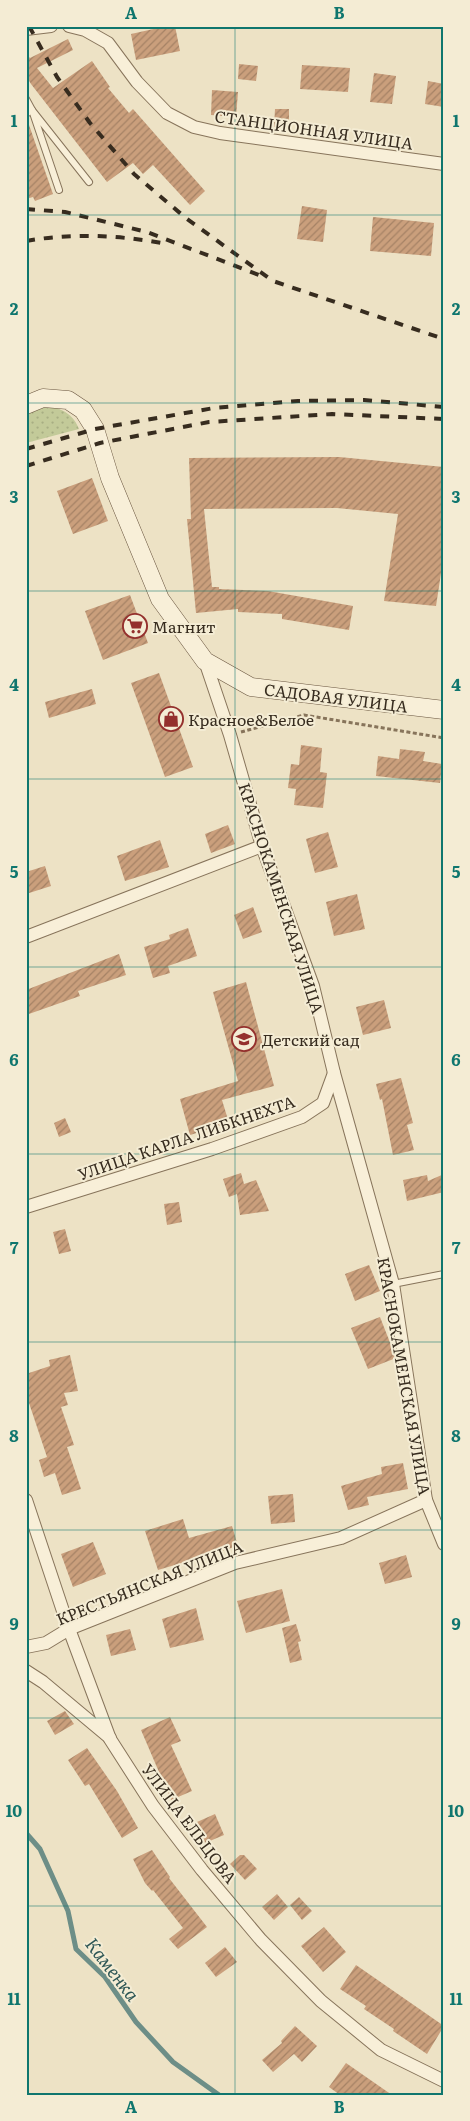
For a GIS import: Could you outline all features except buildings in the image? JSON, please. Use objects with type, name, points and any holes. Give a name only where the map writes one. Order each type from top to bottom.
[{"type":"street","points":[[26,29],[51,26]]},
{"type":"street","name":"СТАНЦИОННАЯ УЛИЦА","points":[[69,26],[87,28],[108,43],[137,82],[167,113],[194,127],[220,133],[444,164]]},
{"type":"street","name":"КРАСНОКАМЕНСКАЯ УЛИЦА","points":[[26,405],[43,398],[68,400],[83,410],[96,429],[110,478],[160,599],[205,661],[230,735],[262,846],[314,986],[334,1073],[393,1284],[426,1500],[444,1544]]},
{"type":"street","name":"САДОВАЯ УЛИЦА","points":[[205,661],[251,687],[444,710]]},
{"type":"street","points":[[26,937],[262,846]]},
{"type":"street","name":"УЛИЦА КАРЛА ЛИБКНЕХТА","points":[[26,1207],[212,1148],[302,1116],[323,1104],[334,1073]]},
{"type":"street","name":"УЛИЦА ЕЛЬЦОВА","points":[[26,1500],[69,1629],[110,1739],[153,1806],[202,1870],[261,1940],[321,2001],[381,2050],[444,2081]]},
{"type":"street","name":"КРЕСТЬЯНСКАЯ УЛИЦА","points":[[26,1647],[46,1643],[69,1629],[235,1562],[341,1538],[426,1500]]},
{"type":"street","points":[[26,1671],[43,1682],[110,1739]]},
{"type":"lane","points":[[26,99],[29,112],[59,190]]},
{"type":"lane","points":[[29,112],[89,182]]},
{"type":"lane","points":[[393,1284],[444,1274]]},
{"type":"path","points":[[230,735],[304,714],[444,738]]},
{"type":"green space","points":[[51,406],[68,414],[79,429],[26,443],[26,413],[39,407]]},
{"type":"waterway","name":"Каменка","points":[[26,1833],[40,1849],[68,1911],[76,1949],[105,1977],[136,2022],[173,2062],[219,2095]]},
{"type":"railway","points":[[29,26],[57,77],[90,123],[134,174],[187,219],[273,281],[444,339]]},
{"type":"railway","points":[[26,209],[65,212],[147,232],[259,275]]},
{"type":"railway","points":[[26,241],[43,238],[94,236],[162,243]]},
{"type":"railway","points":[[26,449],[95,429],[214,408],[298,401],[364,400],[444,407]]},
{"type":"railway","points":[[26,466],[100,443],[209,422],[332,414],[444,419]]},
{"type":"place","name":"Магнит","points":[[135,626]]},
{"type":"place","name":"Красное&Белое","points":[[171,719]]},
{"type":"place","name":"Детский сад","points":[[244,1039]]}]
